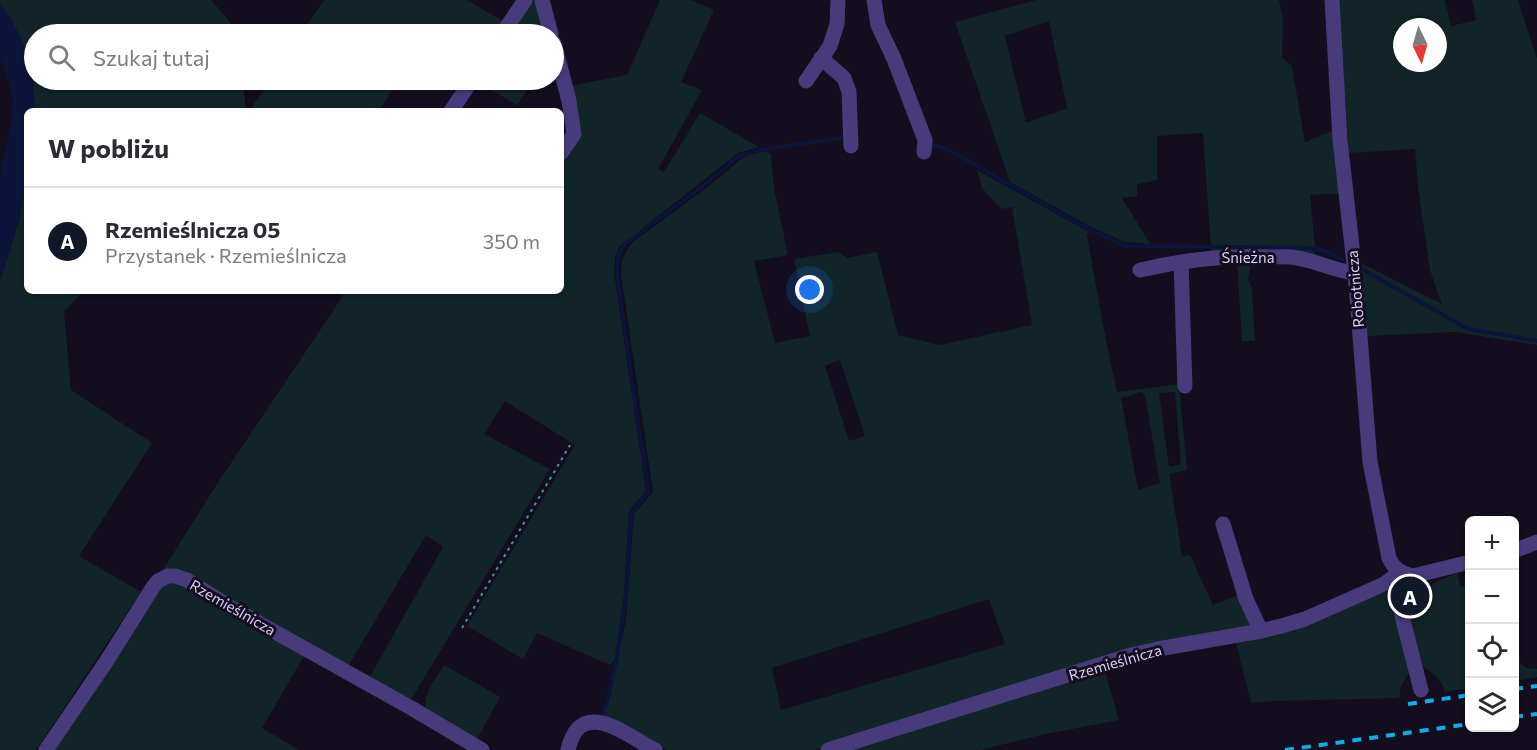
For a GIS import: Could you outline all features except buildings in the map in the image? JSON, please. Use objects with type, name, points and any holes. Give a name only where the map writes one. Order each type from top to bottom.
[{"type":"street","points":[[509,24],[525,0]]},
{"type":"street","points":[[542,0],[548,24]]},
{"type":"street","points":[[806,81],[830,46],[837,24],[838,0]]},
{"type":"street","points":[[874,0],[878,25],[894,58],[924,146]]},
{"type":"street","name":"Robotnicza","points":[[1332,0],[1340,140],[1355,273],[1370,462],[1389,558],[1398,574],[1404,624],[1421,690]]},
{"type":"street","points":[[821,58],[844,78],[849,92],[851,146]]},
{"type":"street","points":[[564,82],[574,134],[564,149]]},
{"type":"street","points":[[453,108],[465,90]]},
{"type":"street","name":"Śnieżna","points":[[1140,270],[1211,257],[1296,257],[1341,272],[1355,273]]},
{"type":"street","points":[[1181,262],[1185,386]]},
{"type":"street","points":[[1223,524],[1246,599],[1261,631]]},
{"type":"street","points":[[1519,549],[1537,542]]},
{"type":"street","name":"Rzemieślnicza","points":[[828,750],[1131,656],[1261,631],[1305,619],[1384,584],[1398,574],[1413,576],[1465,563]]},
{"type":"street","name":"Rzemieślnicza","points":[[46,750],[106,662],[153,587],[163,578],[175,576],[187,580],[482,750]]},
{"type":"street","points":[[568,750],[579,727],[595,722],[622,730],[655,750]]},
{"type":"path","points":[[462,627],[570,445]]},
{"type":"green space","points":[[0,0],[211,0],[231,24],[24,24],[24,52]]},
{"type":"green space","points":[[324,0],[467,0],[504,22],[503,24],[308,24]]},
{"type":"green space","points":[[527,0],[538,0],[545,24],[511,24]]},
{"type":"green space","points":[[660,0],[691,0],[714,10],[681,82],[702,90],[658,169],[664,172],[700,113],[759,147],[738,153],[619,247],[615,258],[614,272],[646,491],[629,511],[624,594],[615,660],[610,665],[537,633],[523,659],[467,626],[575,445],[505,401],[484,434],[550,469],[412,698],[407,700],[368,680],[443,547],[426,535],[347,668],[161,573],[343,294],[564,294],[564,156],[577,136],[569,86],[627,75]]},
{"type":"green space","points":[[1036,0],[1279,0],[1283,20],[1282,57],[1292,67],[1305,142],[1332,131],[1341,193],[1310,195],[1316,259],[1215,254],[1211,250],[1203,133],[1157,136],[1157,180],[1137,184],[1137,196],[1122,198],[1150,244],[1125,242],[1093,228],[1010,182],[955,22]],"holes":[[[1049,21],[1067,108],[1026,123],[1005,36]]]},
{"type":"green space","points":[[1337,0],[1445,0],[1451,26],[1476,20],[1472,0],[1518,0],[1537,59],[1537,345],[1455,332],[1367,336],[1361,263],[1442,304],[1430,270],[1415,149],[1349,153]]},
{"type":"green space","points":[[33,90],[244,90],[246,108],[35,108]]},
{"type":"green space","points":[[264,90],[392,90],[381,108],[251,108]]},
{"type":"green space","points":[[492,90],[527,90],[517,105]]},
{"type":"green space","points":[[765,151],[771,155],[774,188],[788,255],[754,261],[775,343],[810,336],[794,259],[839,252],[847,258],[877,252],[898,335],[940,345],[1032,325],[1012,207],[1001,209],[982,188],[977,170],[1089,232],[1087,235],[1090,255],[1117,392],[1179,384],[1187,470],[1169,474],[1182,556],[1190,555],[1213,605],[1238,595],[1252,628],[1115,656],[815,750],[668,750],[604,719],[626,620],[634,514],[653,492],[621,274],[623,260],[633,242],[747,156]],"holes":[[[840,360],[865,436],[849,441],[825,366]],[[1142,392],[1145,396],[1160,483],[1138,490],[1121,398]],[[1175,392],[1181,464],[1169,467],[1159,393]],[[989,599],[1005,644],[781,710],[772,668]]]},
{"type":"green space","points":[[24,193],[24,294],[80,294],[64,312],[71,390],[152,443],[79,556],[141,592],[36,750],[0,750],[0,281],[19,220]]},
{"type":"green space","points":[[1237,259],[1251,259],[1248,280],[1252,288],[1255,341],[1242,341]]},
{"type":"green space","points":[[1457,573],[1460,587],[1465,586],[1465,689],[1445,692],[1437,677],[1417,659],[1407,617],[1410,611],[1424,606],[1427,591],[1434,583]]},
{"type":"green space","points":[[174,580],[305,654],[262,728],[299,750],[48,750],[158,587]]},
{"type":"green space","points":[[1388,588],[1393,593],[1410,671],[1401,686],[1399,698],[1251,703],[1235,640]]},
{"type":"green space","points":[[1519,655],[1521,664],[1529,669],[1537,669],[1537,677],[1519,680]]},
{"type":"green space","points":[[444,665],[500,697],[476,741],[426,710],[428,692]]},
{"type":"green space","points":[[1104,668],[1119,720],[980,750],[846,750]]},
{"type":"water","points":[[0,4],[11,18],[23,43],[24,90],[34,90],[35,108],[24,108],[24,194],[0,281],[0,176],[9,138],[13,102],[8,79],[0,59]]},
{"type":"waterway","points":[[600,718],[602,718],[609,694],[616,662],[626,596],[631,513],[649,492],[617,272],[621,250],[625,244],[707,183],[737,157],[760,150],[846,137]]},
{"type":"waterway","points":[[929,144],[947,149],[1090,230],[1126,246],[1311,248],[1325,251],[1343,260]]},
{"type":"waterway","points":[[1360,268],[1468,329],[1537,341]]},
{"type":"railway","points":[[1519,688],[1537,686]]},
{"type":"railway","points":[[1408,704],[1465,696]]},
{"type":"railway","points":[[1519,716],[1537,714]]},
{"type":"railway","points":[[1285,750],[1465,725]]},
{"type":"place","name":"Rzemieślnicza 05","points":[[1410,596]]}]
